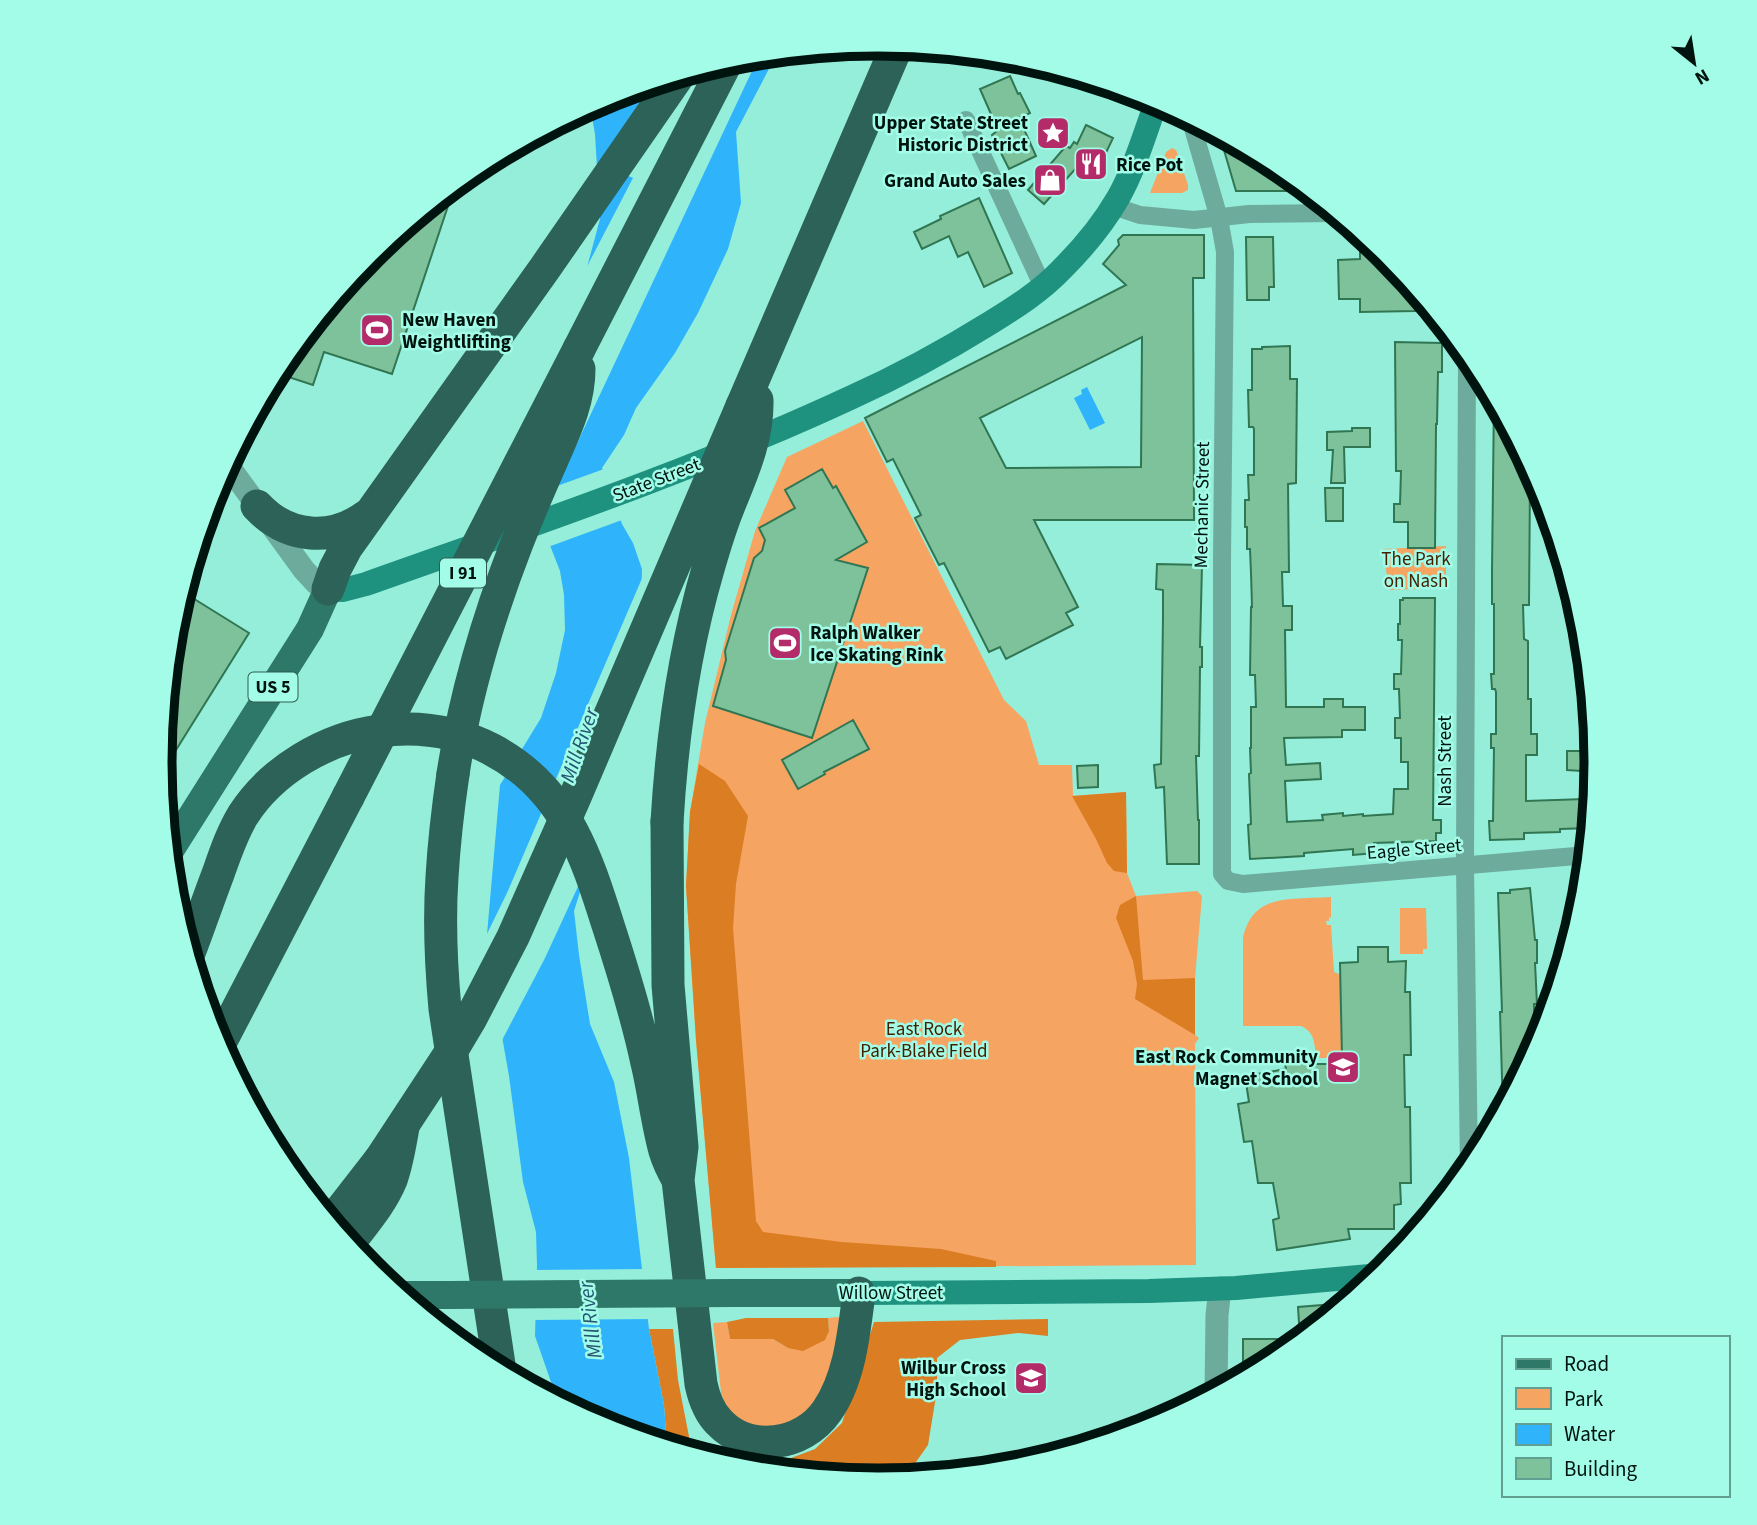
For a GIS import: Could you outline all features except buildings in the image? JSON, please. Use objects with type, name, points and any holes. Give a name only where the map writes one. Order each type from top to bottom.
[{"type":"highway","points":[[337,1216],[388,1164],[403,1127],[471,1018],[513,937],[751,395],[893,57]]},
{"type":"highway","name":"I 91","points":[[226,1032],[720,75]]},
{"type":"highway","points":[[328,589],[346,548],[670,88]]},
{"type":"highway","points":[[498,1357],[444,1009],[440,939],[444,846],[467,694],[486,629],[518,542],[575,403],[579,349]]},
{"type":"highway","points":[[751,395],[757,420],[753,440],[715,545],[693,629],[674,741],[667,822],[668,985],[682,1147],[678,1180],[701,1384],[714,1416],[728,1430],[748,1440],[774,1442],[800,1435],[819,1422],[833,1402],[843,1379],[859,1293]]},
{"type":"highway","points":[[257,506],[270,519],[283,526],[320,534],[351,526],[377,505]]},
{"type":"highway","points":[[194,938],[232,837],[244,814],[258,795],[299,761],[327,746],[381,730],[431,730],[453,733],[481,743],[514,763],[529,776],[561,813],[581,849],[636,1016],[665,1150],[678,1180]]},
{"type":"highway","points":[[354,1236],[389,1184],[388,1164]]},
{"type":"main road","name":"State Street","points":[[328,589],[343,590],[366,584],[739,447],[877,386],[951,347],[1043,287],[1076,254],[1113,206],[1128,178],[1153,112]]},
{"type":"main road","name":"US 5","points":[[177,840],[310,629],[328,589]]},
{"type":"main road","name":"Willow Street","points":[[415,1296],[1149,1292],[1363,1276]]},
{"type":"street","points":[[966,120],[1043,287]]},
{"type":"street","name":"Mechanic Street","points":[[1194,130],[1219,218],[1225,252],[1221,869],[1228,881],[1243,884]]},
{"type":"street","points":[[1113,206],[1149,216],[1194,220],[1249,214],[1322,213]]},
{"type":"street","name":"Nash Street","points":[[1467,372],[1465,865],[1469,1151]]},
{"type":"street","points":[[234,474],[311,578],[328,589]]},
{"type":"street","name":"Eagle Street","points":[[1243,884],[1579,856]]},
{"type":"street","points":[[1216,1383],[1220,1288]]},
{"type":"green space","points":[[1172,148],[1176,150],[1188,190],[1182,193],[1150,193],[1166,152]]},
{"type":"green space","name":"East Rock Park-Blake Field","points":[[863,421],[1004,700],[1026,721],[1039,765],[1072,765],[1073,796],[1126,792],[1127,873],[1136,896],[1197,891],[1202,896],[1195,978],[1195,1035],[1199,1038],[1195,1044],[1196,1265],[716,1268],[686,886],[690,812],[705,723],[755,531],[787,457]]},
{"type":"green space","name":"The Park on Nash","points":[[1446,546],[1446,588],[1389,590],[1383,549]]},
{"type":"green space","points":[[1331,897],[1331,917],[1326,921],[1327,925],[1331,925],[1334,972],[1341,975],[1342,1054],[1338,1058],[1320,1058],[1317,1056],[1312,1035],[1301,1026],[1243,1026],[1243,938],[1248,923],[1255,913],[1265,906],[1289,899]]},
{"type":"green space","points":[[1400,908],[1426,908],[1427,949],[1423,949],[1423,954],[1400,954]]},
{"type":"green space","points":[[838,1317],[842,1320],[834,1369],[807,1417],[758,1431],[726,1411],[721,1392],[713,1323],[727,1322],[730,1339],[773,1339],[788,1348],[829,1331],[828,1318]]},
{"type":"shaded area","points":[[699,764],[725,781],[748,816],[736,884],[733,928],[756,1221],[763,1232],[842,1242],[941,1249],[996,1261],[996,1267],[716,1268],[686,886],[690,812]]},
{"type":"shaded area","points":[[1126,792],[1127,873],[1114,871],[1107,863],[1072,796]]},
{"type":"shaded area","points":[[1136,896],[1143,980],[1195,978],[1195,1035],[1135,999],[1137,984],[1133,961],[1116,918],[1120,905]]},
{"type":"shaded area","points":[[746,1318],[828,1318],[829,1331],[825,1340],[803,1351],[788,1348],[773,1339],[730,1339],[727,1322]]},
{"type":"shaded area","points":[[1048,1319],[1048,1336],[1019,1333],[960,1340],[937,1358],[937,1390],[928,1445],[912,1468],[866,1468],[780,1462],[815,1449],[842,1423],[874,1322]]},
{"type":"shaded area","points":[[649,1329],[673,1329],[678,1380],[690,1443],[666,1436],[664,1405]]},
{"type":"water","name":"Mill River","points":[[771,65],[736,132],[741,203],[728,249],[698,313],[675,353],[636,408],[624,435],[602,468],[642,569],[641,607],[609,801],[574,911],[590,1024],[614,1082],[629,1158],[649,1329],[664,1405],[666,1436],[608,1415],[554,1389],[535,1336],[536,1232],[523,1182],[509,1076],[486,946],[500,785],[541,718],[556,673],[565,630],[560,571],[530,494],[600,219],[592,117],[651,93],[696,80]]},
{"type":"water","points":[[1087,387],[1105,423],[1090,430],[1074,398],[1082,394],[1081,390]]},
{"type":"pier","points":[[753,68],[557,486],[604,469],[622,520],[548,547],[540,525],[502,467],[508,435],[527,386],[576,295],[580,280],[633,178],[622,173],[650,93]]},
{"type":"pier","points":[[646,569],[644,606],[666,640],[649,706],[581,880],[545,958],[500,1044],[483,942],[507,893]]},
{"type":"pier","points":[[645,1269],[652,1319],[532,1320],[534,1270]]},
{"type":"place","name":"Upper State Street Historic District","points":[[1053,133]]},
{"type":"place","name":"Rice Pot","points":[[1091,164]]},
{"type":"place","name":"Grand Auto Sales","points":[[1050,180]]},
{"type":"place","name":"New Haven Weightlifting","points":[[377,330]]},
{"type":"place","name":"Ralph Walker Ice Skating Rink","points":[[785,643]]},
{"type":"place","name":"East Rock Community Magnet School","points":[[1343,1067]]},
{"type":"place","name":"Wilbur Cross High School","points":[[1031,1378]]}]
